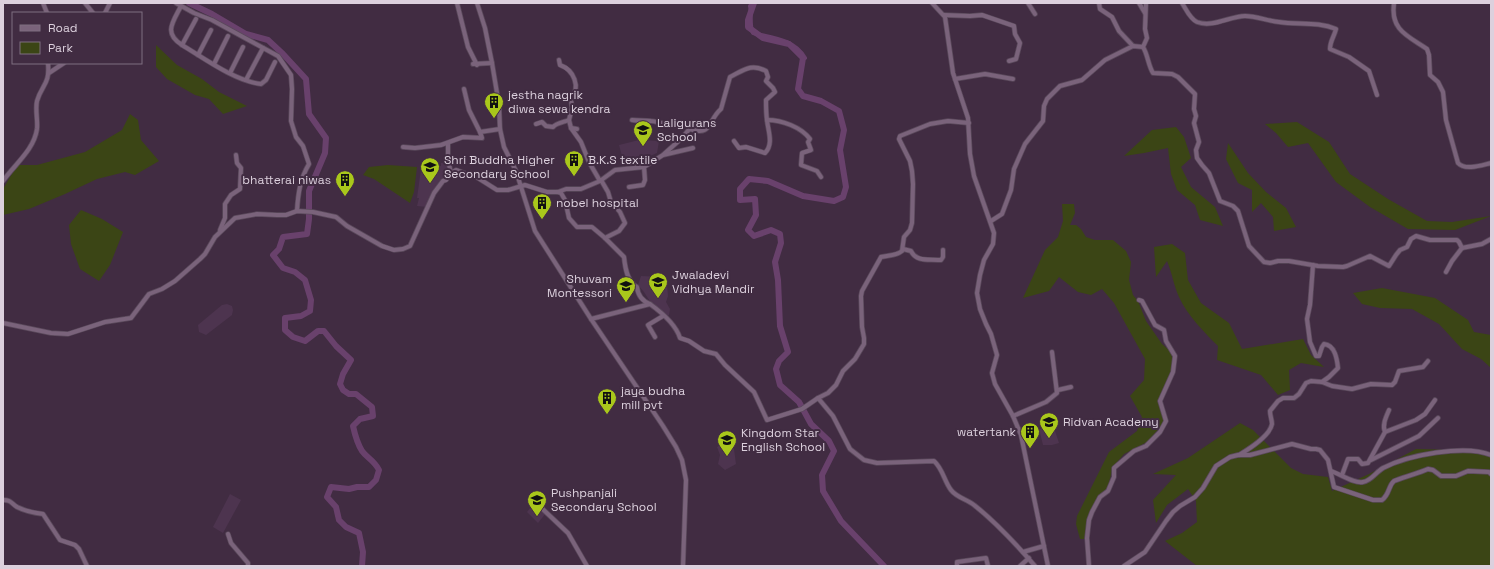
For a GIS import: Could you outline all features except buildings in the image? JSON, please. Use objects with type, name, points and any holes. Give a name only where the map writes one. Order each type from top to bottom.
[{"type":"street","points":[[85,3],[92,12]]},
{"type":"street","points":[[106,12],[110,3]]},
{"type":"street","points":[[176,3],[212,20],[278,56],[291,75],[291,121],[296,137],[303,146],[309,164],[303,174],[300,185],[297,211]]},
{"type":"street","points":[[457,3],[468,47],[475,64],[492,63]]},
{"type":"street","points":[[477,3],[485,28],[492,63],[498,99],[500,128],[506,153],[516,171],[535,231],[591,319],[663,426],[682,460],[686,480],[683,566]]},
{"type":"street","points":[[932,3],[944,15],[952,66],[969,123],[970,154],[974,176],[991,221],[994,239],[992,247],[984,260],[978,285],[978,300],[997,355],[992,373],[995,384],[1014,416],[1021,435],[1048,566]]},
{"type":"street","points":[[1028,3],[1035,14]]},
{"type":"street","points":[[1099,3],[1100,9],[1112,17],[1119,31],[1133,46]]},
{"type":"street","points":[[1139,3],[1145,13]]},
{"type":"street","points":[[1143,47],[1147,38],[1145,29],[1146,3]]},
{"type":"street","points":[[1182,3],[1196,21],[1203,23],[1211,23],[1245,16],[1291,24],[1328,25],[1336,29],[1330,42],[1330,49],[1349,57],[1369,71],[1376,95]]},
{"type":"street","points":[[1394,3],[1394,17],[1400,31],[1427,49],[1430,75],[1438,82],[1443,92],[1446,120],[1458,163],[1460,166],[1465,167],[1491,163]]},
{"type":"street","points":[[181,6],[171,26],[171,33],[174,40],[198,55],[230,73],[246,80],[261,84],[266,80],[275,62]]},
{"type":"street","points":[[944,15],[982,15],[1014,26],[1015,34],[1020,43],[1016,59],[1009,61]]},
{"type":"street","points":[[182,45],[196,19]]},
{"type":"street","points":[[198,55],[211,30]]},
{"type":"street","points":[[214,64],[228,36]]},
{"type":"street","points":[[991,221],[1002,214],[1011,190],[1014,169],[1025,144],[1043,121],[1044,106],[1047,99],[1060,86],[1082,80],[1105,60],[1133,46],[1143,47]]},
{"type":"street","points":[[230,73],[243,47]]},
{"type":"street","points":[[1143,47],[1147,53],[1153,73],[1172,74],[1178,77],[1195,94],[1194,109],[1196,116],[1194,123],[1198,142],[1196,150],[1198,158],[1209,174],[1220,201],[1233,206],[1238,211],[1249,246],[1264,262],[1270,263],[1289,261],[1313,265],[1347,266],[1370,256],[1389,266],[1400,250],[1407,247],[1411,239],[1416,236],[1430,240],[1456,240],[1462,248]]},
{"type":"street","points":[[246,80],[263,48]]},
{"type":"street","points":[[559,60],[560,65],[568,68],[574,79],[575,95],[571,99],[572,108],[569,120],[571,128],[581,142],[589,162],[608,192],[611,202],[620,212],[625,223],[619,231],[605,238]]},
{"type":"street","points":[[3,181],[28,150],[35,137],[37,129],[37,102],[47,81],[49,74],[48,64]]},
{"type":"street","points":[[49,74],[63,64]]},
{"type":"street","points":[[632,120],[652,120],[661,124],[669,125],[676,122],[684,123],[691,127],[690,129],[700,132],[705,130],[710,125],[717,112],[721,109],[730,77],[753,66],[766,71],[768,77],[766,81],[775,92],[766,100],[770,145],[765,153],[746,147],[739,148],[734,141]]},
{"type":"street","points":[[955,78],[985,74],[1013,80]]},
{"type":"street","points":[[403,147],[415,148],[448,144],[463,137],[482,138],[469,110],[464,90]]},
{"type":"street","points":[[536,124],[542,122],[546,126],[553,127],[555,124],[560,124],[569,120]]},
{"type":"street","points":[[767,120],[778,120],[806,134],[810,139],[808,142],[811,150],[802,154],[801,165],[817,171],[822,177]]},
{"type":"street","points":[[558,192],[561,193],[565,200],[569,218],[577,227],[592,227],[624,257],[625,268],[634,286],[637,287],[637,293],[643,300],[650,304],[678,331],[680,338],[689,341],[704,351],[716,354],[725,365],[754,392],[767,420],[802,409],[832,389],[836,385],[843,371],[855,359],[864,344],[861,296],[881,257],[899,254],[903,249],[904,237],[910,230],[912,223],[913,184],[911,166],[900,143],[900,136],[930,124],[948,121],[969,123]]},
{"type":"street","points":[[480,132],[500,128]]},
{"type":"street","points":[[571,128],[577,129]]},
{"type":"street","points":[[3,323],[51,333],[68,334],[105,322],[131,318],[149,294],[162,289],[175,281],[200,260],[206,254],[212,241],[219,233],[239,216],[257,214],[286,214],[297,211],[313,212],[336,217],[346,226],[382,246],[394,250],[403,249],[410,246],[434,193],[451,173],[456,170],[478,178],[497,190],[508,190],[521,185],[547,192],[558,192],[566,189],[581,189],[601,181],[615,170],[644,167],[663,155],[690,129]]},
{"type":"street","points":[[448,144],[448,160],[451,173]]},
{"type":"street","points":[[663,155],[693,148]]},
{"type":"street","points":[[219,233],[225,218],[225,204],[231,195],[240,189],[241,168],[236,155]]},
{"type":"street","points":[[629,187],[643,185],[645,180],[644,167]]},
{"type":"street","points":[[1446,272],[1462,248],[1482,244],[1491,239]]},
{"type":"street","points":[[903,249],[911,251],[916,257],[921,259],[938,260],[941,260],[943,257],[943,250]]},
{"type":"street","points":[[1313,265],[1310,305],[1307,319],[1310,342],[1316,356],[1318,356],[1322,351],[1324,344],[1328,344],[1334,351],[1338,362],[1338,368],[1322,382]]},
{"type":"street","points":[[1089,566],[1087,538],[1089,520],[1100,496],[1108,491],[1114,477],[1114,468],[1134,451],[1146,446],[1160,432],[1166,421],[1160,402],[1173,372],[1174,356],[1166,341],[1164,330],[1156,325],[1142,301],[1139,300]]},
{"type":"street","points":[[591,319],[650,304]]},
{"type":"street","points":[[655,337],[648,325],[663,316]]},
{"type":"street","points":[[1014,416],[1046,402],[1057,393],[1058,390],[1052,352]]},
{"type":"street","points":[[1124,566],[1145,552],[1173,512],[1195,497],[1204,488],[1216,466],[1230,457],[1250,449],[1267,433],[1271,426],[1270,411],[1278,401],[1283,398],[1294,398],[1299,394],[1306,383],[1311,381],[1352,389],[1371,384],[1392,385],[1395,382],[1399,371],[1424,367],[1428,361]]},
{"type":"street","points":[[1058,390],[1071,387]]},
{"type":"street","points":[[817,400],[833,416],[850,449],[864,460],[878,463],[934,461],[939,466],[951,490],[960,498],[973,504],[1004,531],[1035,566]]},
{"type":"street","points":[[1385,432],[1416,420],[1424,414],[1435,400]]},
{"type":"street","points":[[1371,461],[1385,432],[1384,422],[1389,410]]},
{"type":"street","points":[[1342,475],[1348,459],[1358,459],[1362,464],[1368,463],[1419,436],[1438,418]]},
{"type":"street","points":[[1238,455],[1250,455],[1292,444],[1320,450],[1328,460],[1334,487],[1373,500],[1382,500],[1387,497],[1390,487],[1394,481],[1428,469],[1433,470],[1441,476],[1456,476],[1468,471],[1489,472],[1491,474]]},
{"type":"street","points":[[1331,472],[1358,482],[1364,482],[1368,481],[1382,468],[1416,457],[1464,450],[1482,452],[1491,455]]},
{"type":"street","points":[[532,499],[568,533],[587,566]]},
{"type":"street","points":[[3,500],[9,500],[23,510],[43,514],[60,540],[75,545],[79,549],[87,566]]},
{"type":"street","points":[[228,534],[232,543],[248,563],[248,566]]},
{"type":"street","points":[[1023,552],[1044,546]]},
{"type":"street","points":[[956,566],[957,562],[986,558],[988,566]]},
{"type":"street","points":[[1020,566],[1029,558]]},
{"type":"shaded area","name":"Laligurans School","points":[[639,140],[659,141],[657,153],[650,156],[643,163],[620,165],[622,156],[619,145]]},
{"type":"shaded area","name":"Shri Buddha Higher Secondary School","points":[[447,162],[447,174],[428,207],[417,206],[421,169],[426,166],[430,168],[441,166],[441,163]]},
{"type":"shaded area","name":"Jwaladevi Vidhya Mandir","points":[[641,276],[662,277],[667,284],[668,296],[666,302],[670,309],[669,315],[665,317],[651,303],[638,285]]},
{"type":"shaded area","points":[[227,304],[232,306],[232,315],[206,335],[199,332],[198,325],[222,305]]},
{"type":"shaded area","name":"Ridvan Academy","points":[[1054,428],[1059,443],[1043,445],[1039,429]]},
{"type":"shaded area","name":"Kingdom Star English School","points":[[729,440],[734,449],[736,464],[725,470],[718,464],[720,455],[717,447]]},
{"type":"shaded area","points":[[230,494],[241,500],[223,533],[213,527]]},
{"type":"shaded area","name":"Pushpanjali Secondary School","points":[[534,503],[546,513],[538,523],[527,512]]},
{"type":"green space","points":[[156,45],[177,65],[202,79],[219,92],[247,106],[223,114],[209,99],[195,95],[167,79],[156,67]]},
{"type":"green space","points":[[130,114],[138,120],[141,140],[159,161],[135,175],[125,172],[97,179],[29,209],[3,215],[3,189],[17,165],[37,165],[85,152],[122,130]]},
{"type":"green space","points":[[1297,122],[1329,142],[1350,174],[1388,199],[1427,221],[1452,222],[1491,216],[1455,230],[1408,229],[1370,207],[1336,182],[1308,143],[1288,147],[1276,133],[1265,124]]},
{"type":"green space","points":[[1176,127],[1184,137],[1191,158],[1181,167],[1191,187],[1215,207],[1223,226],[1200,220],[1195,205],[1177,190],[1171,174],[1168,148],[1124,156],[1152,130]]},
{"type":"green space","points":[[1228,143],[1248,173],[1266,192],[1286,208],[1296,227],[1274,231],[1273,217],[1261,203],[1252,212],[1252,190],[1238,183],[1226,159]]},
{"type":"green space","points":[[388,165],[417,167],[414,192],[410,203],[374,179],[363,175],[369,167]]},
{"type":"green space","points":[[1062,204],[1074,204],[1075,213],[1070,225],[1076,225],[1081,229],[1086,237],[1095,240],[1113,240],[1126,251],[1131,262],[1129,280],[1133,295],[1138,301],[1146,321],[1162,344],[1170,351],[1172,357],[1172,373],[1159,398],[1164,423],[1147,442],[1124,454],[1113,467],[1107,490],[1092,510],[1084,539],[1080,539],[1076,524],[1077,516],[1109,452],[1137,431],[1142,417],[1130,396],[1144,380],[1145,359],[1114,303],[1102,289],[1091,295],[1078,292],[1059,277],[1049,291],[1023,298],[1045,250],[1058,237],[1063,221]]},
{"type":"green space","points":[[81,210],[102,219],[123,232],[110,265],[99,281],[80,269],[71,244],[69,225]]},
{"type":"green space","points":[[1172,244],[1185,253],[1188,280],[1201,303],[1229,323],[1242,349],[1303,339],[1311,355],[1324,367],[1301,363],[1289,370],[1290,390],[1278,395],[1261,375],[1217,360],[1218,346],[1182,304],[1167,261],[1156,277],[1154,247]]},
{"type":"green space","points":[[1382,288],[1435,298],[1468,320],[1474,332],[1491,335],[1491,368],[1481,359],[1462,349],[1439,324],[1412,309],[1380,308],[1362,304],[1353,293]]},
{"type":"green space","points":[[1240,423],[1253,430],[1291,468],[1303,474],[1328,477],[1332,491],[1369,474],[1416,449],[1461,450],[1479,453],[1491,452],[1491,566],[1197,566],[1165,541],[1182,533],[1197,522],[1196,501],[1188,489],[1167,505],[1156,523],[1153,500],[1176,475],[1153,474],[1188,458]]},
{"type":"waterway","points":[[189,3],[212,14],[246,34],[268,40],[283,54],[306,79],[309,114],[326,138],[325,153],[309,191],[309,219],[307,234],[283,237],[279,249],[273,255],[283,268],[295,272],[305,280],[311,300],[310,311],[301,316],[285,318],[285,330],[293,337],[305,341],[318,331],[324,331],[336,346],[351,360],[343,374],[340,384],[343,390],[349,394],[356,394],[372,407],[373,416],[360,419],[353,426],[356,439],[362,451],[379,470],[376,480],[369,487],[349,489],[331,487],[327,497],[336,507],[339,520],[346,527],[359,533],[363,552],[362,566]]},
{"type":"waterway","points":[[752,3],[750,6],[751,27],[753,33],[789,43],[805,58]]},
{"type":"waterway","points":[[754,3],[748,20],[748,27],[763,38],[789,44],[803,58],[798,89],[803,96],[821,101],[839,111],[844,130],[840,150],[846,187],[843,197],[834,201],[803,196],[768,181],[749,179],[740,189],[740,200],[755,199],[756,215],[748,230],[754,236],[771,230],[780,234],[781,243],[775,262],[778,280],[780,326],[788,352],[779,361],[776,369],[780,385],[799,402],[811,424],[829,441],[834,451],[822,475],[823,491],[841,521],[884,566]]},
{"type":"place","name":"jestha nagrik diwa sewa kendra","points":[[494,119]]},
{"type":"place","name":"Laligurans School","points":[[643,147]]},
{"type":"place","name":"B.K.S textile","points":[[574,177]]},
{"type":"place","name":"Shri Buddha Higher Secondary School","points":[[430,184]]},
{"type":"place","name":"bhatterai niwas","points":[[345,197]]},
{"type":"place","name":"nobel hospital","points":[[542,220]]},
{"type":"place","name":"Jwaladevi Vidhya Mandir","points":[[658,299]]},
{"type":"place","name":"Shuvam Montessori","points":[[626,303]]},
{"type":"place","name":"jaya budha mill pvt","points":[[607,415]]},
{"type":"place","name":"Ridvan Academy","points":[[1049,439]]},
{"type":"place","name":"watertank","points":[[1030,449]]},
{"type":"place","name":"Kingdom Star English School","points":[[727,457]]},
{"type":"place","name":"Pushpanjali Secondary School","points":[[537,517]]}]
